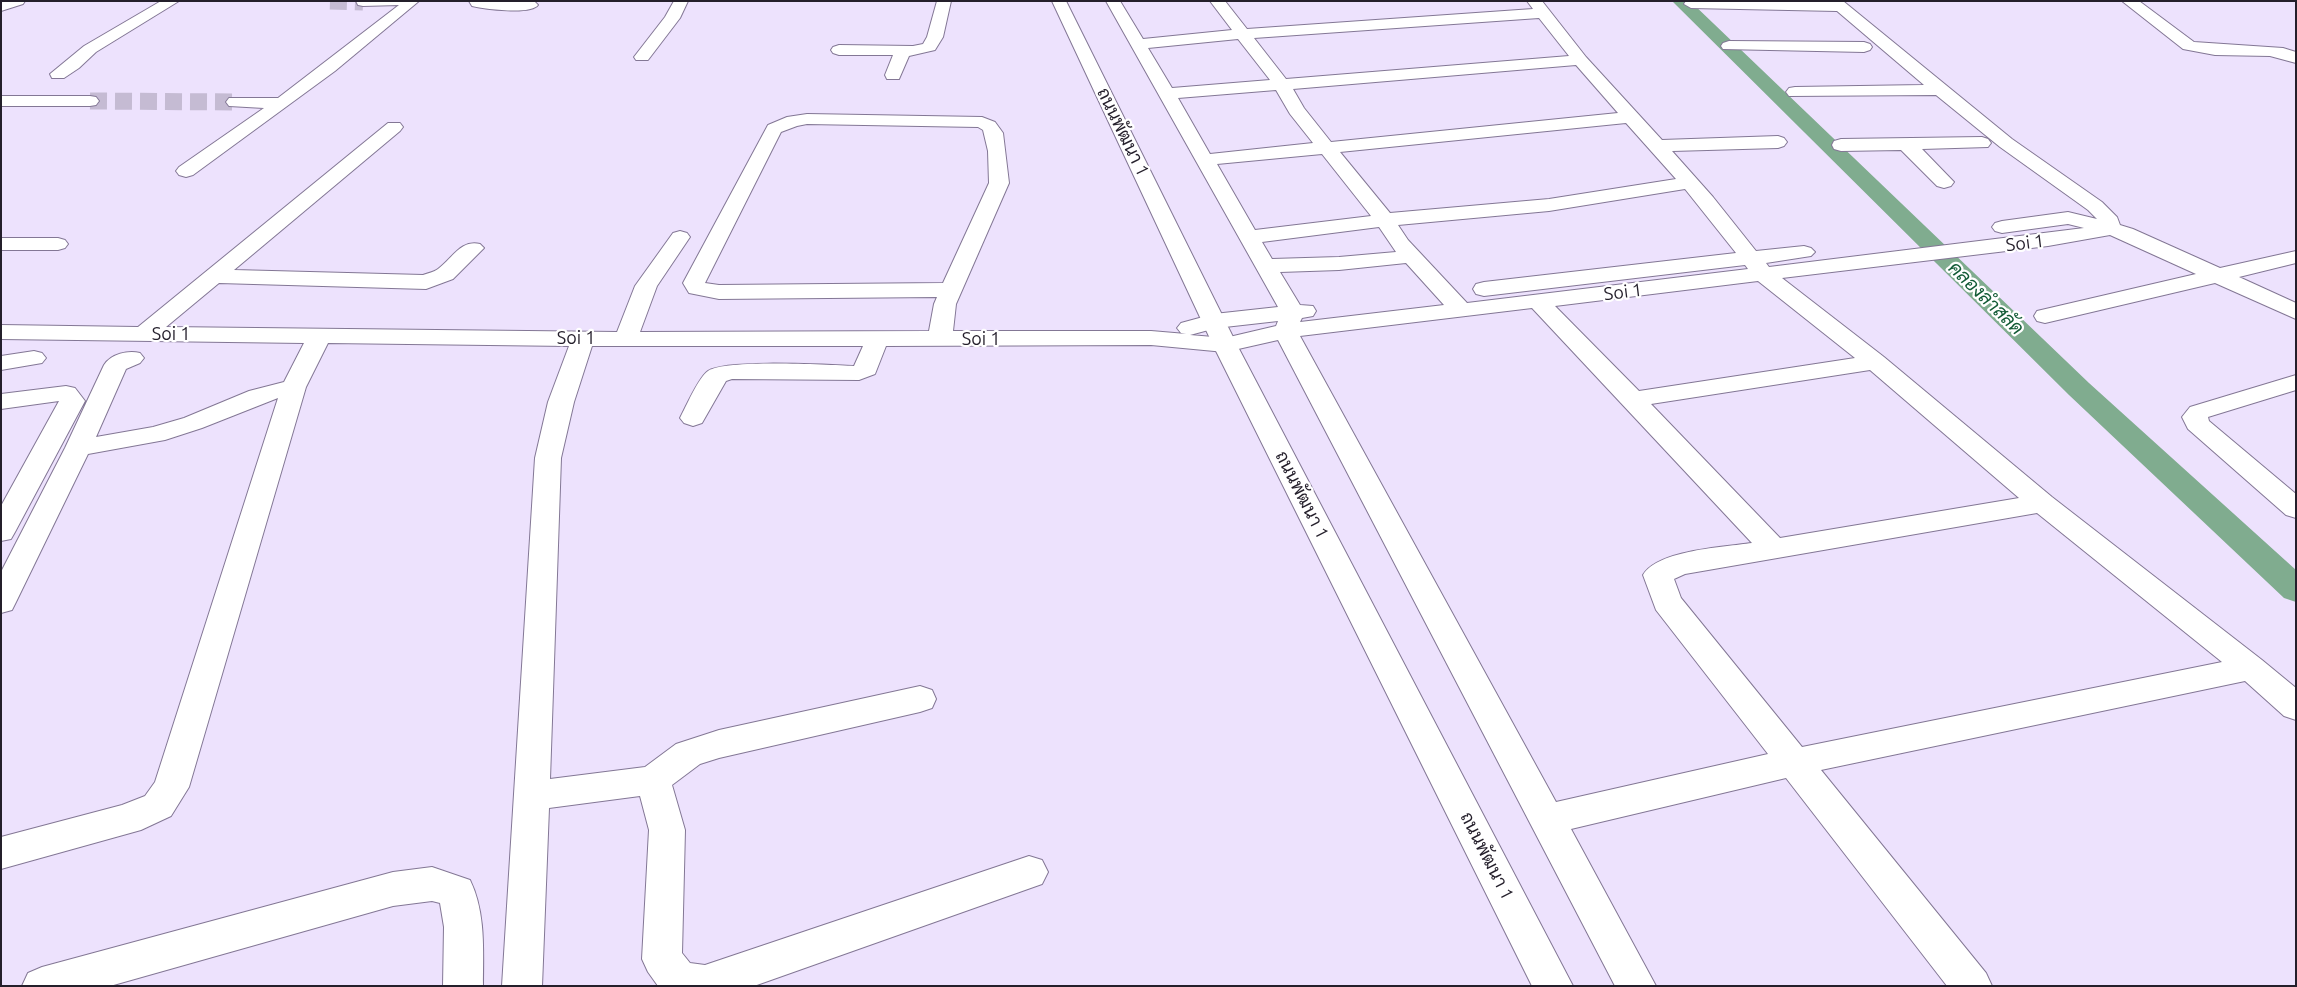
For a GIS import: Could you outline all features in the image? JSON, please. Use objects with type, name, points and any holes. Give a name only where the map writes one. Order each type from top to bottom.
[{"type":"street","points":[[1,7],[18,1]]},
{"type":"street","points":[[58,74],[73,65],[90,49],[172,1]]},
{"type":"street","points":[[363,2],[396,1]]},
{"type":"street","points":[[186,171],[281,103],[382,27],[412,1]]},
{"type":"street","points":[[476,1],[477,4],[504,6],[531,5]]},
{"type":"street","points":[[642,57],[672,18],[681,1]]},
{"type":"street","points":[[893,75],[902,53],[929,47],[935,37],[944,1]]},
{"type":"street","name":"ถนนพัฒนา 1","points":[[1059,1],[1220,333],[1553,986]]},
{"type":"street","points":[[1113,1],[1266,265],[1289,322],[1636,986]]},
{"type":"street","points":[[1217,1],[1282,85],[1296,110],[1385,220],[1400,244],[1454,302],[1757,266],[1815,251],[2063,209],[2102,231],[2147,241],[2296,312]]},
{"type":"street","points":[[2129,1],[2189,46],[2199,49],[2251,49],[2296,58]]},
{"type":"street","points":[[1691,4],[1826,4],[1940,90],[2006,143],[2095,206],[2110,221],[2102,231]]},
{"type":"street","points":[[1826,4],[1864,47],[2028,179]]},
{"type":"street","points":[[1138,44],[1539,7],[1580,60],[1657,146],[1757,266],[1875,362],[2042,503],[2251,668],[2296,707]]},
{"type":"street","points":[[1729,46],[1864,47]]},
{"type":"street","points":[[840,50],[911,50]]},
{"type":"street","points":[[1167,94],[1580,60]]},
{"type":"street","points":[[1795,92],[1940,90]]},
{"type":"street","points":[[1,101],[90,101]]},
{"type":"street","points":[[235,102],[281,103]]},
{"type":"street","points":[[1205,160],[1327,146],[1630,117]]},
{"type":"street","points":[[940,339],[945,304],[952,290],[999,183],[994,134],[982,122],[807,119],[793,121],[774,129],[694,283],[697,288],[719,292],[952,290]]},
{"type":"street","points":[[143,334],[394,127]]},
{"type":"street","points":[[1657,146],[1778,142]]},
{"type":"street","points":[[1841,145],[1908,146],[1982,143]]},
{"type":"street","points":[[1908,146],[1944,182]]},
{"type":"street","points":[[1249,237],[1385,220],[1549,205],[1688,183]]},
{"type":"street","name":"Soi 1","points":[[1,332],[583,339],[1152,338],[1220,333],[1289,322],[1454,302],[1539,302],[1757,266],[2102,231]]},
{"type":"street","points":[[626,338],[646,286],[680,237]]},
{"type":"street","points":[[1,244],[58,244]]},
{"type":"street","points":[[212,276],[426,282],[445,274],[473,248]]},
{"type":"street","points":[[1266,265],[1311,266],[1411,256]]},
{"type":"street","points":[[2044,316],[2296,257]]},
{"type":"street","points":[[1539,302],[1633,398],[1774,548]]},
{"type":"street","points":[[1,853],[128,819],[158,806],[171,787],[294,387],[320,335]]},
{"type":"street","points":[[693,418],[717,376],[731,372],[859,373],[866,369],[877,338]]},
{"type":"street","points":[[522,986],[548,458],[561,402],[583,339]]},
{"type":"street","points":[[1,363],[34,358]]},
{"type":"street","points":[[1,602],[78,448],[116,365],[132,358]]},
{"type":"street","points":[[1633,398],[1875,362]]},
{"type":"street","points":[[2296,382],[2199,412],[2195,417],[2197,424],[2296,508]]},
{"type":"street","points":[[78,448],[156,434],[193,423],[258,396],[294,387]]},
{"type":"street","points":[[1,402],[66,392],[72,401],[1,532]]},
{"type":"street","points":[[1972,986],[1667,602],[1658,575],[1678,564],[2042,503]]},
{"type":"street","points":[[1548,819],[1794,762],[2251,668]]},
{"type":"street","points":[[531,796],[653,780],[688,754],[719,744],[920,699]]},
{"type":"street","points":[[653,780],[667,830],[662,959],[679,981],[705,985],[1029,872]]},
{"type":"street","points":[[42,986],[392,889],[432,884],[457,892],[463,927],[463,986]]},
{"type":"waterway","name":"คลองลำสลัด","points":[[1680,1],[2079,389],[2296,590]]},
{"type":"tunnel","points":[[330,1],[363,2]]},
{"type":"tunnel","points":[[90,101],[235,102]]}]
